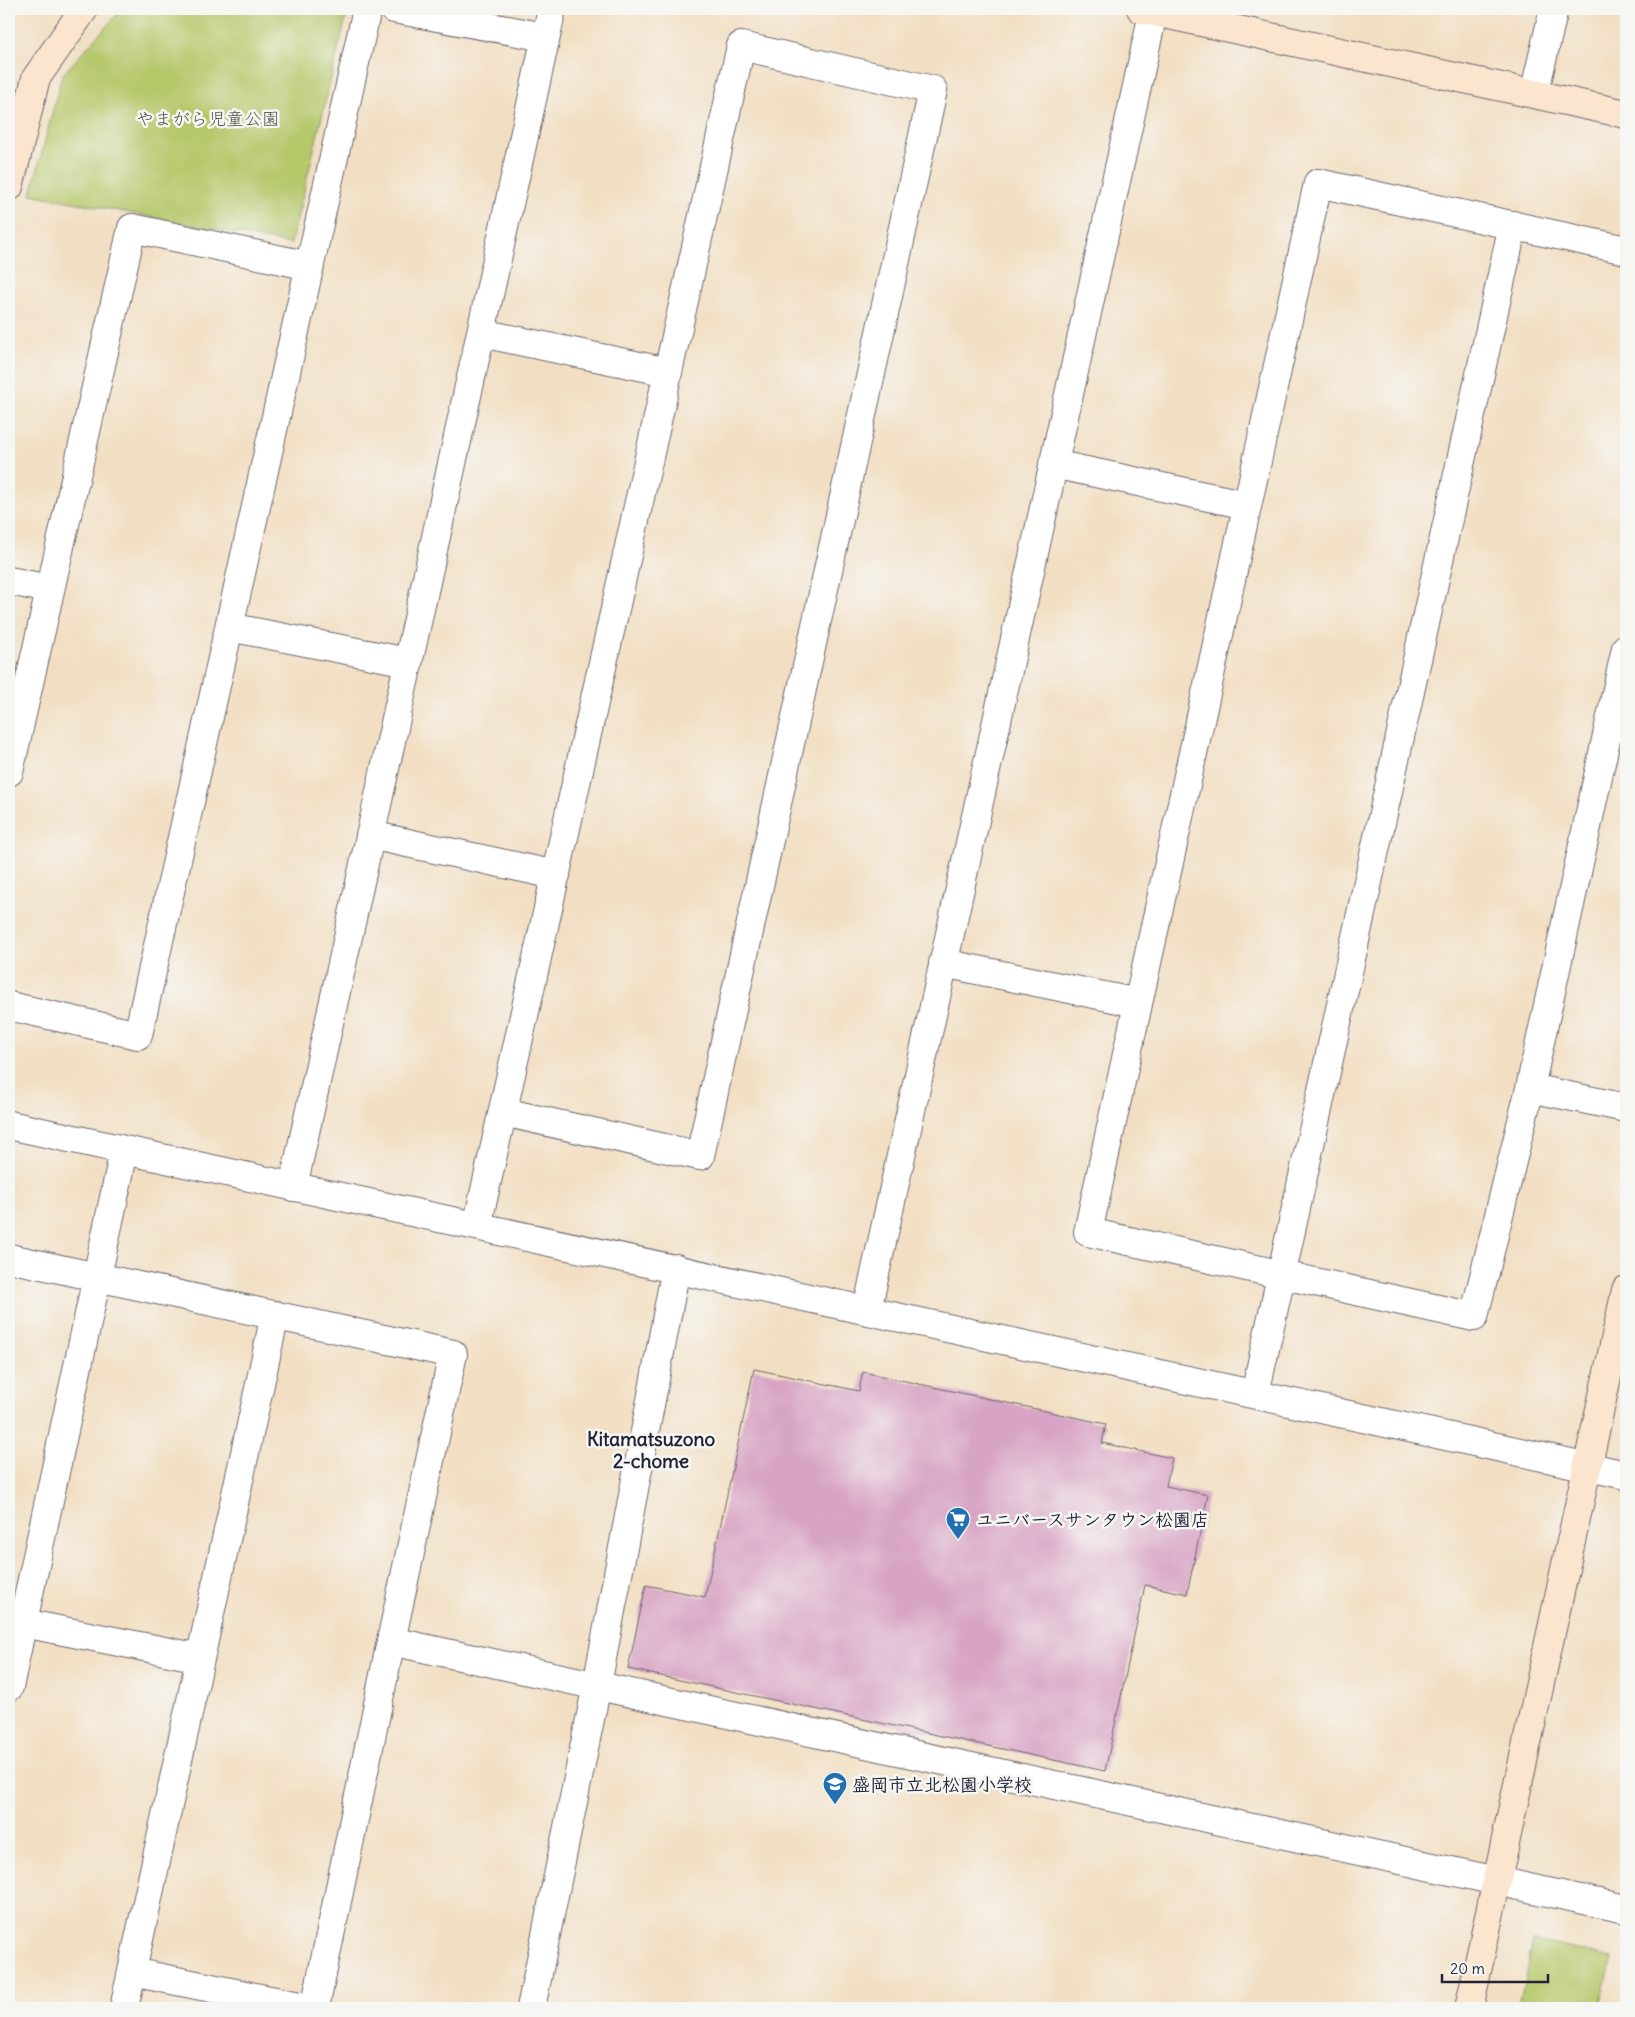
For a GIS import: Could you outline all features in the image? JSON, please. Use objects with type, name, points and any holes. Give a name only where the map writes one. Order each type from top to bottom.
[{"type":"street","points":[[9,187],[36,78],[84,9]]},
{"type":"street","points":[[9,1006],[138,1035],[367,9]]},
{"type":"street","points":[[394,9],[545,37]]},
{"type":"street","points":[[293,1187],[552,9]]},
{"type":"street","points":[[1534,94],[1554,9]]},
{"type":"street","points":[[867,1310],[1053,464],[1150,10],[1626,114]]},
{"type":"street","points":[[477,1226],[502,1112],[741,46],[933,90],[700,1156],[502,1112]]},
{"type":"street","points":[[1626,250],[1318,183],[1088,1232],[1474,1317],[1530,1088],[1626,648]]},
{"type":"street","points":[[1255,1394],[1283,1275],[1513,225]]},
{"type":"street","points":[[9,772],[132,228],[310,266]]},
{"type":"street","points":[[481,333],[668,372]]},
{"type":"street","points":[[1053,464],[1248,505]]},
{"type":"street","points":[[9,581],[50,589]]},
{"type":"street","points":[[229,627],[408,662]]},
{"type":"street","points":[[370,835],[556,875]]},
{"type":"street","points":[[943,963],[1138,1003]]},
{"type":"street","points":[[1530,1088],[1626,1108]]},
{"type":"street","points":[[9,1126],[676,1268],[1626,1475]]},
{"type":"street","points":[[9,1687],[124,1151]]},
{"type":"street","points":[[9,1258],[454,1354],[390,1641],[315,2008]]},
{"type":"street","points":[[531,2008],[597,1685],[676,1268]]},
{"type":"street","points":[[1469,2008],[1626,1290]]},
{"type":"street","points":[[124,2008],[276,1315]]},
{"type":"street","points":[[22,1623],[200,1658]]},
{"type":"street","points":[[390,1641],[1626,1909]]},
{"type":"street","points":[[132,1972],[310,2008]]},
{"type":"green space","name":"やまがら児童公園","points":[[122,9],[348,9],[291,244],[31,194],[62,75]]},
{"type":"green space","points":[[1533,1940],[1612,1958],[1600,2008],[1518,2008]]},
{"type":"building","name":"ユニバースサンタウン松園店","points":[[754,1369],[859,1391],[863,1372],[1106,1424],[1102,1443],[1172,1458],[1166,1486],[1208,1495],[1187,1594],[1145,1585],[1105,1771],[628,1669],[646,1585],[705,1597]]},
{"type":"place","name":"ユニバースサンタウン松園店","points":[[958,1540]]},
{"type":"place","name":"盛岡市立北松園小学校","points":[[835,1805]]},
{"type":"district","name":"Kitamatsuzono 2-chome","points":[[651,1450]]}]
